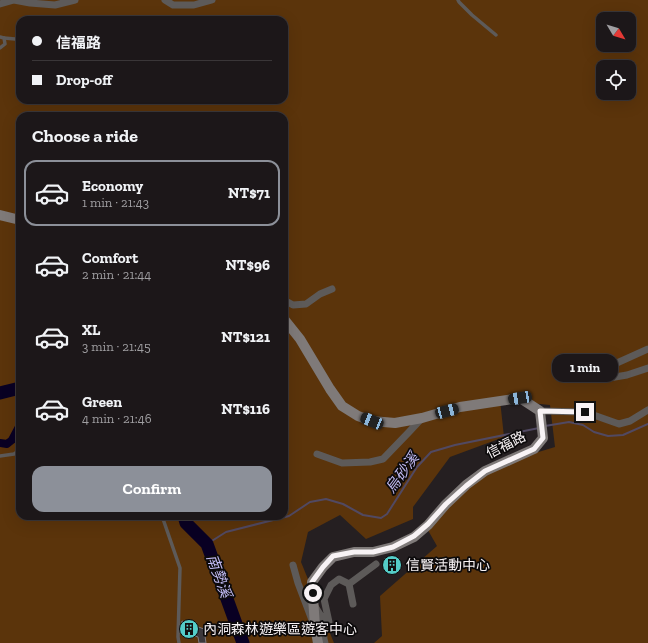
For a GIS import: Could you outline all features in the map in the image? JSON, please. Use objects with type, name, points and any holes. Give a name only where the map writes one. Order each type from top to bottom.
[{"type":"street","points":[[0,4],[14,0],[55,5],[75,0]]},
{"type":"street","points":[[165,0],[173,5],[194,5],[212,0]]},
{"type":"street","points":[[0,215],[16,219]]},
{"type":"street","points":[[288,302],[293,305],[306,304],[320,294],[332,289]]},
{"type":"street","points":[[288,324],[300,338],[330,389],[342,406],[358,416],[372,421],[395,422],[422,418],[460,407],[520,398],[540,411],[585,412],[619,424],[630,421],[648,410]]},
{"type":"street","points":[[648,349],[608,367],[602,374],[609,378],[627,375],[648,368]]},
{"type":"street","name":"信福路","points":[[318,643],[319,628],[314,604],[312,582],[333,556],[354,552],[373,552],[393,547],[414,536],[428,524],[446,504],[485,471],[534,449],[543,438],[540,411]]},
{"type":"street","points":[[316,454],[342,463],[370,462],[383,459],[422,418]]},
{"type":"street","points":[[348,584],[376,564]]},
{"type":"street","points":[[293,565],[298,583],[325,643]]},
{"type":"street","points":[[319,628],[329,622],[324,599],[331,585],[339,579],[348,584],[353,604]]},
{"type":"lane","points":[[458,0],[472,15],[496,35]]},
{"type":"lane","points":[[0,48],[4,44],[2,38],[16,40]]},
{"type":"lane","points":[[0,456],[16,453]]},
{"type":"lane","points":[[163,520],[180,568],[179,643]]},
{"type":"shaded area","points":[[0,0],[648,0],[648,643],[374,643],[382,636],[380,596],[437,546],[425,525],[486,468],[555,447],[550,405],[500,400],[504,437],[450,457],[413,507],[413,519],[366,539],[340,515],[308,532],[301,562],[334,643],[0,643]]},
{"type":"building","name":"信賢活動中心","points":[[396,557],[401,567],[388,573],[383,564]]},
{"type":"building","points":[[182,621],[204,629],[206,643],[199,643],[198,637],[181,631]]},
{"type":"waterway","name":"南勢溪","points":[[0,393],[16,389]]},
{"type":"waterway","name":"烏砂溪","points":[[545,426],[569,422],[583,425],[594,432],[608,436],[623,435],[648,424]]},
{"type":"waterway","name":"烏砂溪","points":[[288,516],[310,502],[326,499],[343,504],[363,515],[381,518],[387,514],[417,467],[431,452],[455,445],[539,428]]},
{"type":"waterway","points":[[0,443],[7,444],[12,440],[16,432]]},
{"type":"waterway","name":"南勢溪","points":[[185,520],[186,523],[207,544],[243,643]]},
{"type":"waterway","name":"烏砂溪","points":[[207,544],[226,532],[273,520]]},
{"type":"place","name":"信賢活動中心","points":[[392,565]]},
{"type":"place","name":"內洞森林遊樂區遊客中心","points":[[189,629]]},
{"type":"route","points":[[313,593],[312,582],[333,556],[354,552],[373,552],[393,547],[414,536],[428,524],[446,504],[485,471],[534,449],[543,438],[540,411],[585,412]]}]
